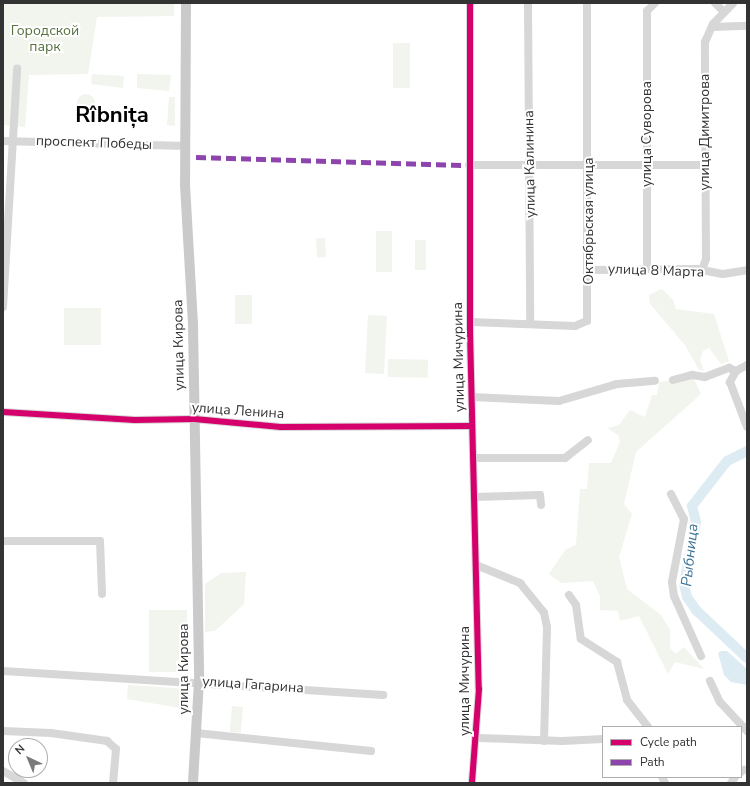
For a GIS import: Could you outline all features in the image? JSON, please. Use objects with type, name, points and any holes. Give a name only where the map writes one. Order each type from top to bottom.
[{"type":"main road","name":"улица Кирова","points":[[186,3],[186,146],[194,419],[199,681],[193,783]]},
{"type":"street","name":"улица Мичурина","points":[[470,3],[470,322],[476,565],[478,738],[472,783]]},
{"type":"street","name":"улица Калинина","points":[[528,3],[530,324]]},
{"type":"street","name":"Октябрьская улица","points":[[470,322],[575,326],[586,323],[589,270],[587,3]]},
{"type":"street","name":"улица Суворова","points":[[647,269],[647,11],[655,3]]},
{"type":"street","points":[[715,3],[724,12]]},
{"type":"street","name":"улица Димитрова","points":[[702,270],[706,259],[705,42],[712,27],[733,3]]},
{"type":"street","points":[[712,27],[747,26]]},
{"type":"street","points":[[3,307],[7,141],[17,68]]},
{"type":"street","name":"проспект Победы","points":[[7,141],[186,146]]},
{"type":"street","points":[[469,165],[706,165]]},
{"type":"street","name":"улица 8 Марта","points":[[589,270],[702,270],[723,274],[747,270]]},
{"type":"street","points":[[673,380],[692,375],[705,377],[729,368],[741,368]]},
{"type":"street","points":[[741,368],[730,382],[747,427]]},
{"type":"street","points":[[472,397],[559,401],[617,384],[655,381]]},
{"type":"street","name":"улица Ленина","points":[[3,412],[136,420],[194,419],[281,427],[472,426]]},
{"type":"street","points":[[473,458],[565,458],[588,440]]},
{"type":"street","points":[[671,494],[684,519],[672,582],[674,596],[701,656]]},
{"type":"street","points":[[474,497],[540,495],[541,505]]},
{"type":"street","points":[[3,541],[100,541],[102,594]]},
{"type":"street","points":[[476,565],[520,583],[544,613],[547,627],[544,741]]},
{"type":"street","points":[[569,595],[576,605],[581,639],[617,662],[627,700],[647,726]]},
{"type":"street","name":"улица Гагарина","points":[[3,671],[199,681],[383,695]]},
{"type":"street","points":[[710,681],[720,702],[747,731]]},
{"type":"street","points":[[3,731],[91,738],[107,741],[116,749],[113,783]]},
{"type":"street","points":[[196,733],[371,751]]},
{"type":"street","points":[[478,738],[544,741],[602,739]]},
{"type":"street","points":[[3,771],[24,783]]},
{"type":"green space","name":"Городской парк","points":[[3,3],[174,3],[174,16],[97,17],[88,74],[29,75],[25,127],[3,125]]},
{"type":"green space","points":[[393,43],[410,43],[410,88],[393,88]]},
{"type":"green space","points":[[92,74],[124,76],[123,88],[91,84]]},
{"type":"green space","points":[[137,74],[171,75],[169,91],[137,88]]},
{"type":"green space","points":[[82,94],[90,94],[95,99],[93,110],[90,112],[82,112],[77,107],[77,99]]},
{"type":"green space","points":[[169,97],[175,97],[175,126],[167,125]]},
{"type":"green space","points":[[376,231],[392,231],[392,272],[376,272]]},
{"type":"green space","points":[[316,238],[325,238],[326,257],[317,257]]},
{"type":"green space","points":[[415,240],[426,240],[426,270],[415,270]]},
{"type":"green space","points":[[662,289],[673,300],[676,309],[714,314],[729,361],[721,364],[709,348],[703,351],[700,360],[704,371],[699,370],[685,345],[650,304],[649,295]]},
{"type":"green space","points":[[235,295],[252,295],[252,324],[235,324]]},
{"type":"green space","points":[[64,308],[101,308],[101,345],[64,345]]},
{"type":"green space","points":[[368,315],[387,316],[384,374],[365,373]]},
{"type":"green space","points":[[388,359],[428,360],[428,378],[388,377]]},
{"type":"green space","points":[[693,377],[701,394],[636,452],[624,504],[632,514],[619,557],[627,589],[661,615],[670,630],[670,648],[676,654],[684,647],[704,669],[675,662],[668,674],[639,616],[620,621],[618,611],[600,610],[600,596],[593,581],[561,583],[549,574],[565,550],[576,545],[580,489],[587,489],[589,463],[611,463],[620,442],[618,435],[607,428],[619,425],[630,410],[645,417],[652,395],[657,395],[659,382]]},
{"type":"green space","points":[[246,572],[244,604],[215,631],[205,632],[205,584],[221,573]]},
{"type":"green space","points":[[149,610],[187,610],[187,672],[149,672]]},
{"type":"green space","points":[[128,685],[188,689],[186,709],[127,699]]},
{"type":"green space","points":[[232,706],[243,707],[241,733],[230,732]]},
{"type":"shaded area","points":[[721,651],[727,651],[747,669],[747,685],[731,682],[724,675],[718,653]]},
{"type":"waterway","name":"Рыбница","points":[[747,451],[727,461],[692,506],[696,522],[684,584],[687,597],[696,610],[747,658]]},
{"type":"marked path","points":[[196,157],[462,165]]},
{"type":"cycle path","points":[[470,3],[470,332],[479,689],[472,783]]},
{"type":"cycle path","points":[[3,412],[135,420],[194,419],[281,427],[472,426]]},
{"type":"district","name":"Rîbnița","points":[[112,116]]}]
